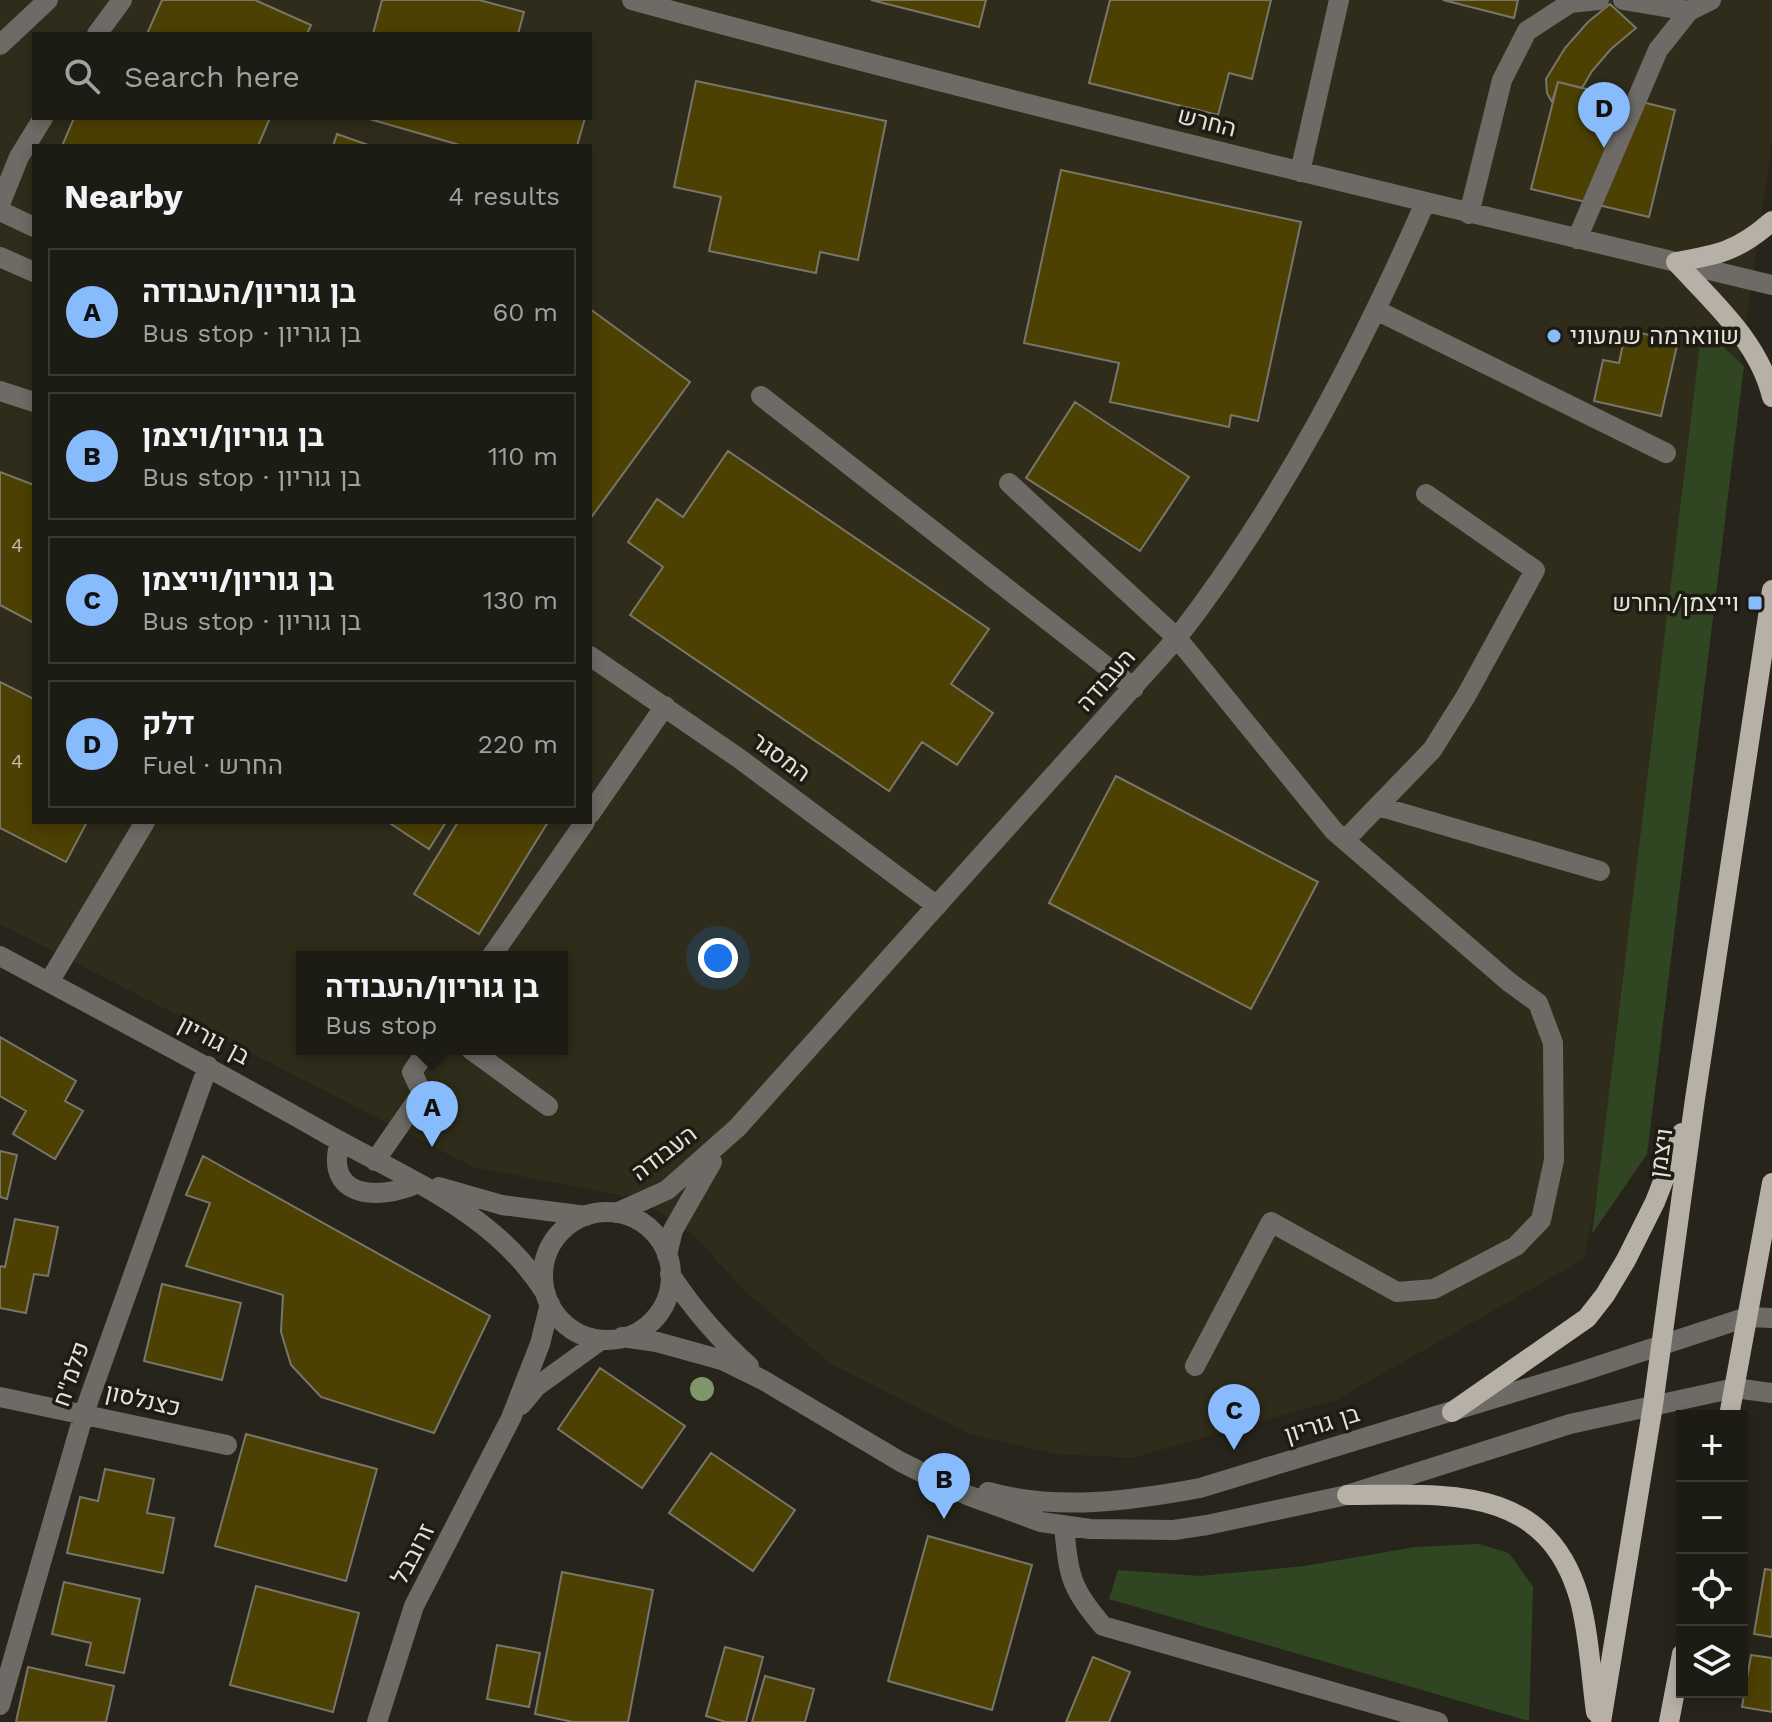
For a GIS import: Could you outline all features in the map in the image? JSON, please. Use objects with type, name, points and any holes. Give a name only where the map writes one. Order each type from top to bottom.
[{"type":"main road","points":[[1676,262],[1720,255],[1752,239],[1772,221]]},
{"type":"main road","points":[[1676,262],[1727,316],[1756,355],[1772,397]]},
{"type":"main road","name":"ויצמן","points":[[1599,1722],[1653,1405],[1695,1099],[1772,590]]},
{"type":"main road","points":[[1452,1412],[1587,1318],[1605,1295],[1655,1202],[1695,1099]]},
{"type":"main road","points":[[1730,1410],[1772,1183]]},
{"type":"main road","points":[[1347,1495],[1439,1495],[1471,1499],[1510,1510],[1543,1531],[1565,1561],[1579,1599],[1599,1722]]},
{"type":"main road","points":[[1669,1722],[1676,1685]]},
{"type":"street","points":[[0,45],[48,0]]},
{"type":"street","points":[[98,32],[122,0]]},
{"type":"street","name":"החרש","points":[[632,0],[938,83],[1772,285]]},
{"type":"street","points":[[1300,172],[1339,0]]},
{"type":"street","points":[[1469,214],[1502,80],[1527,31],[1570,3],[1599,0]]},
{"type":"street","points":[[1623,0],[1689,11]]},
{"type":"street","points":[[1577,239],[1658,50],[1689,11],[1711,0]]},
{"type":"street","points":[[0,204],[19,157],[42,120]]},
{"type":"street","name":"העבודה","points":[[616,1213],[667,1190],[737,1128],[1177,638],[1215,589],[1292,470],[1376,310],[1425,203]]},
{"type":"street","points":[[0,211],[32,226]]},
{"type":"street","points":[[0,257],[32,271]]},
{"type":"street","points":[[1376,310],[1666,453]]},
{"type":"street","points":[[0,391],[32,401]]},
{"type":"street","points":[[761,396],[1134,688]]},
{"type":"street","points":[[1009,483],[1177,638],[1334,831],[1509,982],[1538,1003],[1553,1043],[1554,1160],[1541,1220],[1516,1246],[1434,1289],[1397,1292],[1271,1222],[1195,1366]]},
{"type":"street","points":[[1345,840],[1432,750],[1466,696],[1535,570],[1426,494]]},
{"type":"street","name":"המסגר","points":[[592,657],[665,706],[937,906]]},
{"type":"street","points":[[592,811],[665,706]]},
{"type":"street","points":[[1378,806],[1600,871]]},
{"type":"street","points":[[49,982],[144,824]]},
{"type":"street","points":[[495,951],[584,824]]},
{"type":"street","name":"בן גוריון","points":[[0,956],[208,1066],[481,1221],[512,1248],[548,1299]]},
{"type":"street","points":[[375,1161],[422,1093],[412,1072],[424,1055]]},
{"type":"street","points":[[478,1055],[548,1106]]},
{"type":"street","name":"פלמ\"ח","points":[[0,1705],[84,1413],[208,1066]]},
{"type":"street","name":"העבודה","points":[[668,1264],[673,1230],[696,1186],[737,1128]]},
{"type":"street","points":[[340,1141],[336,1153],[338,1170],[347,1186],[361,1193],[378,1195],[410,1179]]},
{"type":"street","name":"בן גוריון","points":[[410,1179],[502,1205],[586,1216]]},
{"type":"street","points":[[616,1213],[647,1227],[659,1239],[668,1264],[668,1295],[658,1314],[642,1329],[622,1337],[601,1340],[574,1331],[557,1317],[548,1299],[543,1269],[552,1244],[569,1225],[586,1216],[616,1213]]},
{"type":"street","name":"בן גוריון","points":[[668,1264],[692,1307],[719,1339],[763,1380]]},
{"type":"street","name":"זרובבל","points":[[377,1722],[414,1606],[511,1418],[540,1344],[548,1299]]},
{"type":"street","points":[[1747,1317],[1772,1318]]},
{"type":"street","name":"בן גוריון","points":[[901,1462],[1019,1501],[1061,1504],[1150,1498],[1235,1478],[1747,1317]]},
{"type":"street","name":"בן גוריון","points":[[622,1337],[690,1350],[722,1360],[763,1380],[901,1462],[967,1495],[1007,1512],[1064,1527],[1174,1530],[1230,1521],[1347,1495],[1570,1424],[1735,1388],[1772,1393]]},
{"type":"street","name":"זרובבל","points":[[511,1418],[536,1387],[601,1340]]},
{"type":"street","name":"כצנלסון","points":[[0,1397],[227,1445]]},
{"type":"street","points":[[1064,1527],[1069,1573],[1083,1602],[1103,1626],[1438,1722]]},
{"type":"shaded area","points":[[0,0],[1772,0],[1772,144],[1684,752],[1584,1259],[1336,1400],[1132,1458],[1056,1454],[970,1434],[831,1364],[745,1291],[695,1237],[641,1199],[473,1167],[0,924]]},
{"type":"green space","points":[[1702,328],[1744,366],[1647,1154],[1592,1234]]},
{"type":"green space","points":[[1479,1544],[1509,1553],[1533,1587],[1529,1721],[1109,1599],[1118,1570],[1200,1576],[1305,1566],[1415,1547]]},
{"type":"building","points":[[162,0],[255,0],[311,25],[308,32],[148,32]]},
{"type":"building","points":[[382,0],[479,0],[524,12],[519,32],[374,32]]},
{"type":"building","points":[[871,0],[986,0],[979,27]]},
{"type":"building","points":[[1110,0],[1271,0],[1252,79],[1229,73],[1218,115],[1089,83]]},
{"type":"building","points":[[1443,0],[1518,0],[1514,18]]},
{"type":"building","points":[[1610,4],[1636,28],[1611,49],[1582,88],[1558,82],[1552,102],[1547,93],[1546,79],[1565,48],[1588,22]]},
{"type":"building","points":[[696,81],[886,121],[858,260],[820,252],[816,273],[709,251],[721,197],[674,187]]},
{"type":"building","points":[[1558,82],[1675,110],[1649,217],[1531,189]]},
{"type":"building","points":[[73,120],[269,120],[259,144],[63,144]]},
{"type":"building","points":[[373,120],[584,120],[578,144],[456,144]]},
{"type":"building","points":[[337,134],[365,144],[334,144]]},
{"type":"building","points":[[1061,170],[1301,222],[1258,421],[1231,415],[1229,427],[1110,402],[1119,363],[1024,343]]},
{"type":"building","points":[[592,310],[690,382],[592,516]]},
{"type":"building","points":[[1626,330],[1678,341],[1661,416],[1594,401],[1603,360],[1619,363]]},
{"type":"building","points":[[1075,402],[1189,477],[1140,551],[1026,478]]},
{"type":"building","points":[[728,451],[989,629],[951,684],[993,713],[957,765],[922,742],[889,791],[630,615],[663,567],[628,542],[657,499],[683,517]]},
{"type":"building","points":[[0,472],[32,484],[32,622],[0,605]]},
{"type":"building","points":[[0,682],[32,698],[32,824],[86,824],[66,862],[0,828]]},
{"type":"building","points":[[1116,776],[1318,882],[1251,1009],[1049,903]]},
{"type":"building","points":[[391,824],[445,824],[429,849]]},
{"type":"building","points":[[457,824],[547,824],[479,934],[414,894]]},
{"type":"building","points":[[0,1037],[76,1081],[65,1101],[83,1111],[55,1159],[13,1134],[26,1111],[0,1096]]},
{"type":"building","points":[[0,1151],[17,1155],[7,1199],[0,1197]]},
{"type":"building","points":[[203,1156],[490,1316],[434,1433],[321,1397],[291,1365],[281,1332],[283,1295],[186,1266],[210,1203],[186,1195]]},
{"type":"building","points":[[15,1219],[58,1227],[48,1276],[34,1274],[26,1313],[0,1308],[0,1266],[5,1267]]},
{"type":"building","points":[[162,1284],[241,1303],[222,1380],[144,1361]]},
{"type":"building","points":[[600,1368],[685,1426],[642,1488],[558,1429]]},
{"type":"building","points":[[246,1434],[377,1469],[346,1581],[215,1546]]},
{"type":"building","points":[[711,1453],[795,1510],[753,1571],[669,1513]]},
{"type":"building","points":[[105,1469],[154,1479],[147,1513],[174,1518],[163,1573],[67,1553],[80,1497],[98,1501]]},
{"type":"building","points":[[928,1536],[1032,1565],[992,1710],[888,1681]]},
{"type":"building","points":[[1765,1569],[1772,1570],[1772,1637],[1754,1634]]},
{"type":"building","points":[[562,1572],[653,1590],[628,1722],[573,1722],[535,1714]]},
{"type":"building","points":[[64,1582],[140,1599],[124,1673],[86,1665],[91,1643],[52,1634]]},
{"type":"building","points":[[256,1586],[359,1613],[333,1712],[230,1685]]},
{"type":"building","points":[[497,1645],[540,1653],[529,1707],[487,1699]]},
{"type":"building","points":[[725,1647],[763,1657],[746,1722],[726,1722],[706,1716]]},
{"type":"building","points":[[1751,1655],[1772,1658],[1772,1712],[1742,1707],[1744,1698],[1748,1698]]},
{"type":"building","points":[[1093,1657],[1130,1672],[1109,1722],[1066,1722]]},
{"type":"building","points":[[28,1667],[114,1686],[106,1722],[16,1722]]},
{"type":"building","points":[[765,1676],[814,1689],[805,1722],[752,1722]]},
{"type":"place","name":"דלק","points":[[1604,148]]},
{"type":"place","name":"שווארמה שמעוני","points":[[1554,336]]},
{"type":"place","name":"וייצמן/החרש","points":[[1755,603]]},
{"type":"place","name":"בן גוריון/העבודה","points":[[432,1147]]},
{"type":"place","name":"בן גוריון/וייצמן","points":[[1234,1450]]},
{"type":"place","name":"בן גוריון/ויצמן","points":[[944,1519]]}]
